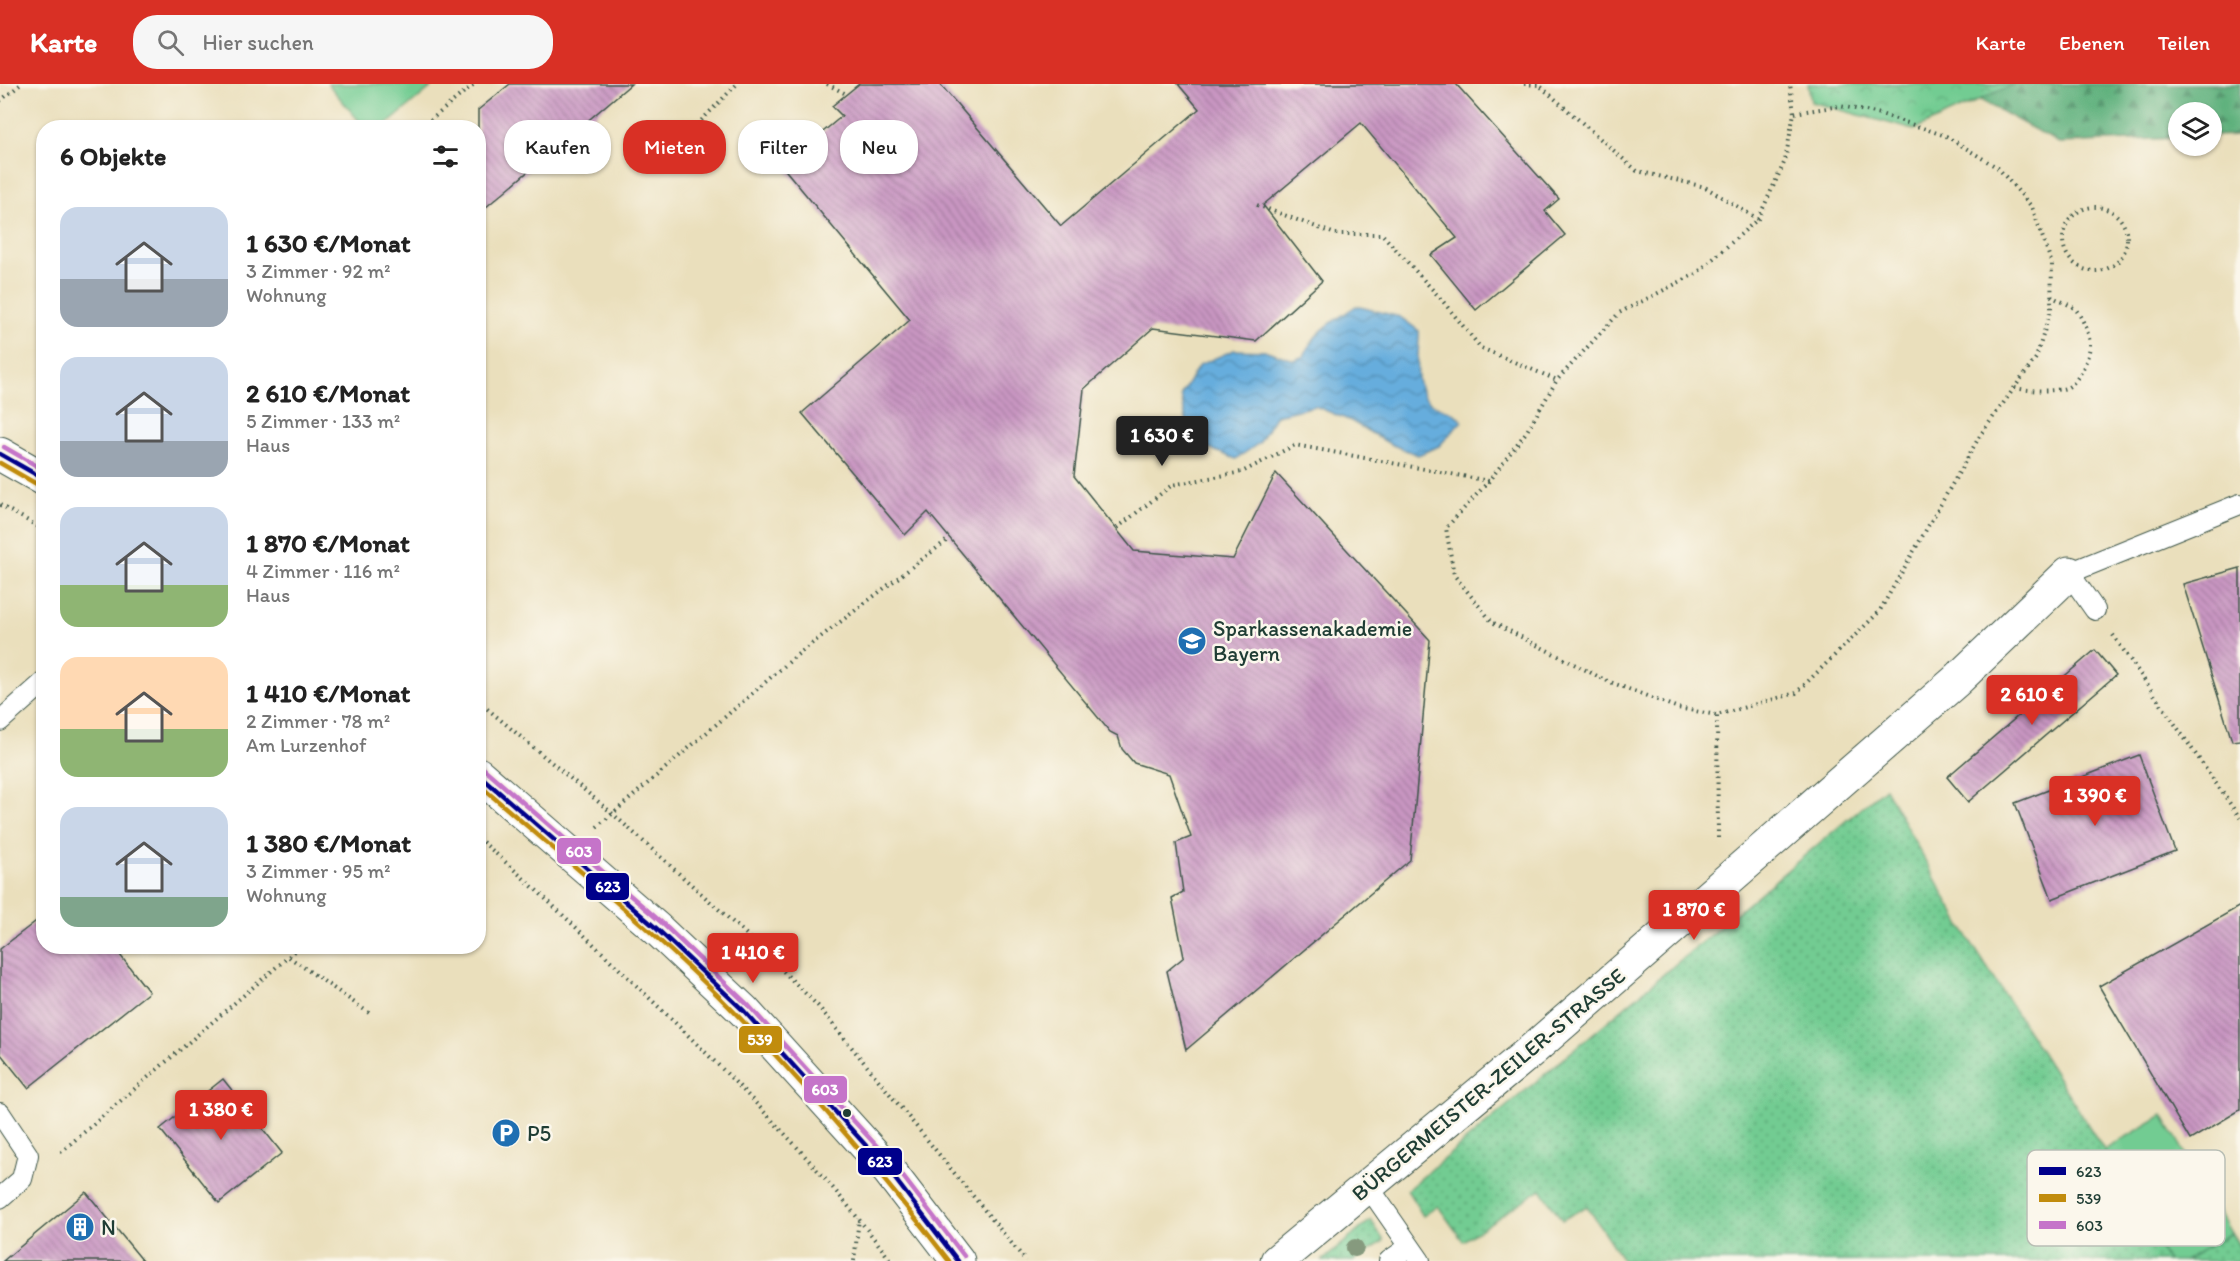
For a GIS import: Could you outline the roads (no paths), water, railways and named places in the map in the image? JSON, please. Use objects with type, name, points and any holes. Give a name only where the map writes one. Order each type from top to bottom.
[{"type":"street","points":[[0,454],[36,474]]},
{"type":"street","name":"BÜRGERMEISTER-ZEILER-STRASSE","points":[[1277,1261],[1532,1050],[1736,870],[1956,681],[2069,573]]},
{"type":"street","points":[[486,781],[568,849],[744,1011],[889,1171],[958,1261]]},
{"type":"lane","name":"BÜRGERMEISTER-ZEILER-STRASSE","points":[[2069,573],[2240,504]]},
{"type":"lane","points":[[2069,573],[2096,610]]},
{"type":"lane","points":[[0,721],[36,689]]},
{"type":"lane","points":[[0,1113],[27,1155],[22,1179],[0,1198]]},
{"type":"lane","points":[[1368,1186],[1415,1254],[1389,1261]]},
{"type":"water","points":[[1356,306],[1400,317],[1419,331],[1418,372],[1421,391],[1434,405],[1453,413],[1462,421],[1439,446],[1418,455],[1390,444],[1351,421],[1315,406],[1276,415],[1259,443],[1236,459],[1210,449],[1195,439],[1187,423],[1181,395],[1199,365],[1234,350],[1267,351],[1294,360],[1304,356],[1319,333]]},
{"type":"place","name":"Sparkassenakademie Bayern","points":[[1192,641]]},
{"type":"place","name":"P5","points":[[506,1133]]},
{"type":"place","name":"N","points":[[80,1227]]}]
